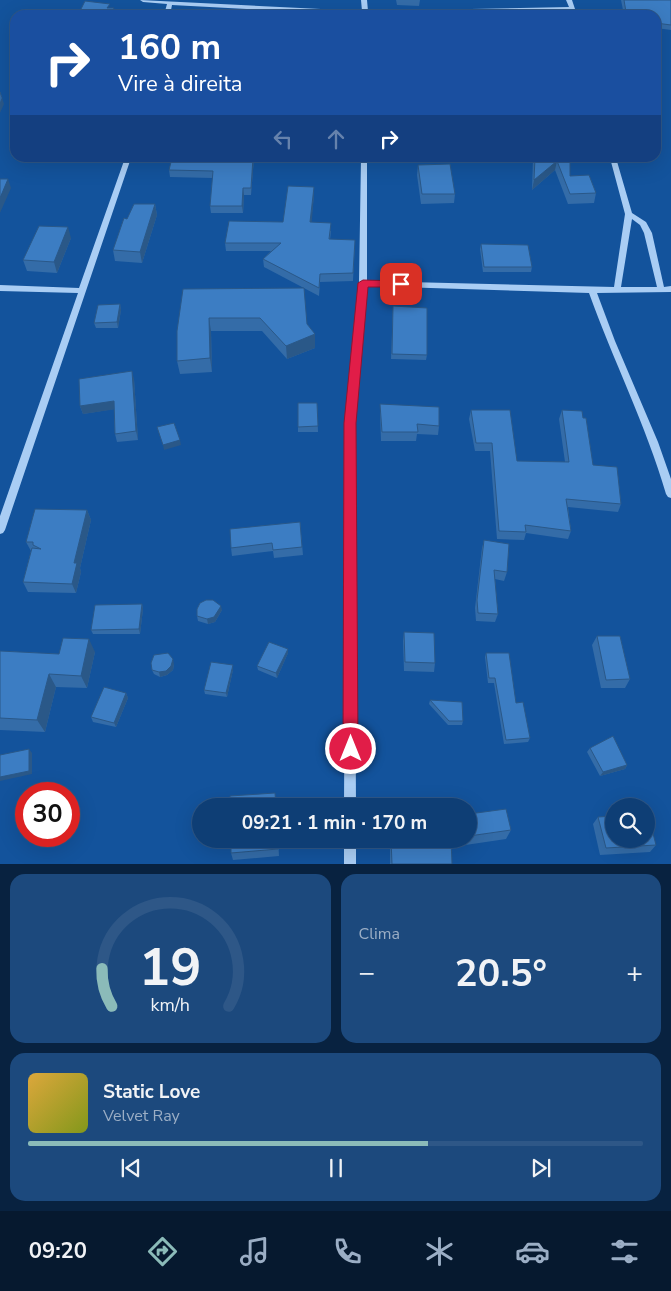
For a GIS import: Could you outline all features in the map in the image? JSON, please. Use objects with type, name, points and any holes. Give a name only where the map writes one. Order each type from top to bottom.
[{"type":"street","points":[[143,0],[300,10]]},
{"type":"street","points":[[168,10],[170,2]]},
{"type":"street","points":[[0,530],[127,162]]},
{"type":"street","points":[[350,798],[350,423],[363,283],[364,162]]},
{"type":"street","points":[[614,162],[629,214],[617,290]]},
{"type":"street","points":[[629,214],[643,224],[648,233],[661,289]]},
{"type":"street","points":[[363,283],[592,290],[671,289]]},
{"type":"street","points":[[0,288],[81,291]]},
{"type":"street","points":[[592,290],[604,326],[651,434],[671,494]]},
{"type":"street","points":[[350,848],[350,864]]},
{"type":"building","points":[[624,0],[671,0],[671,25],[661,24],[661,10],[626,10]]},
{"type":"building","points":[[85,1],[110,4],[107,8],[114,8],[113,10],[80,10]]},
{"type":"building","points":[[171,162],[253,162],[251,188],[243,188],[242,206],[210,206],[213,171],[169,170]]},
{"type":"building","points":[[535,162],[556,162],[534,180]]},
{"type":"building","points":[[557,162],[570,162],[570,176],[589,175],[596,193],[570,194]]},
{"type":"building","points":[[450,164],[455,194],[422,194],[418,165]]},
{"type":"building","points":[[0,179],[8,179],[0,198]]},
{"type":"building","points":[[288,186],[314,187],[310,222],[331,223],[329,239],[355,240],[353,273],[320,274],[319,288],[263,259],[281,243],[225,243],[229,221],[283,222]]},
{"type":"building","points":[[134,204],[155,204],[140,252],[113,250],[124,218],[127,219]]},
{"type":"building","points":[[39,226],[68,227],[54,262],[23,260]]},
{"type":"building","points":[[481,244],[528,245],[532,267],[484,267]]},
{"type":"building","points":[[304,288],[307,324],[315,334],[286,346],[260,318],[209,318],[210,358],[177,361],[177,331],[183,289]]},
{"type":"building","points":[[120,304],[117,322],[94,323],[98,305]]},
{"type":"building","points":[[393,306],[427,308],[427,355],[392,354]]},
{"type":"building","points":[[132,371],[136,431],[115,434],[114,401],[80,406],[79,379]]},
{"type":"building","points":[[298,403],[317,403],[318,426],[298,427]]},
{"type":"building","points":[[380,404],[439,407],[439,426],[417,424],[418,432],[382,432]]},
{"type":"building","points":[[471,410],[510,410],[517,461],[569,462],[562,410],[582,411],[583,418],[586,418],[593,465],[617,467],[621,504],[566,499],[571,531],[525,525],[526,532],[499,531],[492,443],[476,443]]},
{"type":"building","points":[[174,423],[180,440],[163,445],[157,427]]},
{"type":"building","points":[[35,509],[87,510],[74,563],[77,563],[72,584],[23,582],[32,548],[41,549],[33,545],[33,542],[26,542]]},
{"type":"building","points":[[300,522],[302,547],[273,550],[272,543],[231,548],[230,529]]},
{"type":"building","points":[[484,540],[509,544],[507,572],[494,570],[498,614],[478,613],[477,600]]},
{"type":"building","points":[[206,600],[213,600],[221,606],[214,617],[207,619],[197,616],[197,609],[200,603]]},
{"type":"building","points":[[142,604],[139,629],[91,630],[95,605]]},
{"type":"building","points":[[404,632],[434,633],[435,663],[405,662]]},
{"type":"building","points":[[597,636],[620,636],[630,679],[606,680]]},
{"type":"building","points":[[63,638],[89,639],[81,676],[49,674],[37,720],[0,718],[0,651],[59,654]]},
{"type":"building","points":[[269,642],[288,649],[276,673],[257,666]]},
{"type":"building","points":[[168,653],[173,659],[171,666],[166,671],[152,670],[151,663],[154,655]]},
{"type":"building","points":[[486,653],[509,653],[516,703],[523,702],[530,738],[506,740],[495,678],[489,678]]},
{"type":"building","points":[[211,662],[233,665],[226,693],[204,690]]},
{"type":"building","points":[[104,687],[126,693],[114,723],[91,717]]},
{"type":"building","points":[[430,700],[462,702],[463,721],[449,721]]},
{"type":"building","points":[[613,736],[627,765],[603,772],[590,748]]},
{"type":"building","points":[[29,749],[29,771],[0,777],[0,755]]},
{"type":"building","points":[[275,793],[275,798],[230,798],[230,796]]},
{"type":"building","points":[[506,809],[511,830],[477,835],[477,813]]},
{"type":"building","points":[[598,817],[605,817],[605,844]]},
{"type":"building","points":[[231,848],[278,849],[231,853]]},
{"type":"building","points":[[391,848],[451,848],[452,864],[392,864]]},
{"type":"route","points":[[351,749],[350,423],[363,283],[401,284]]}]
